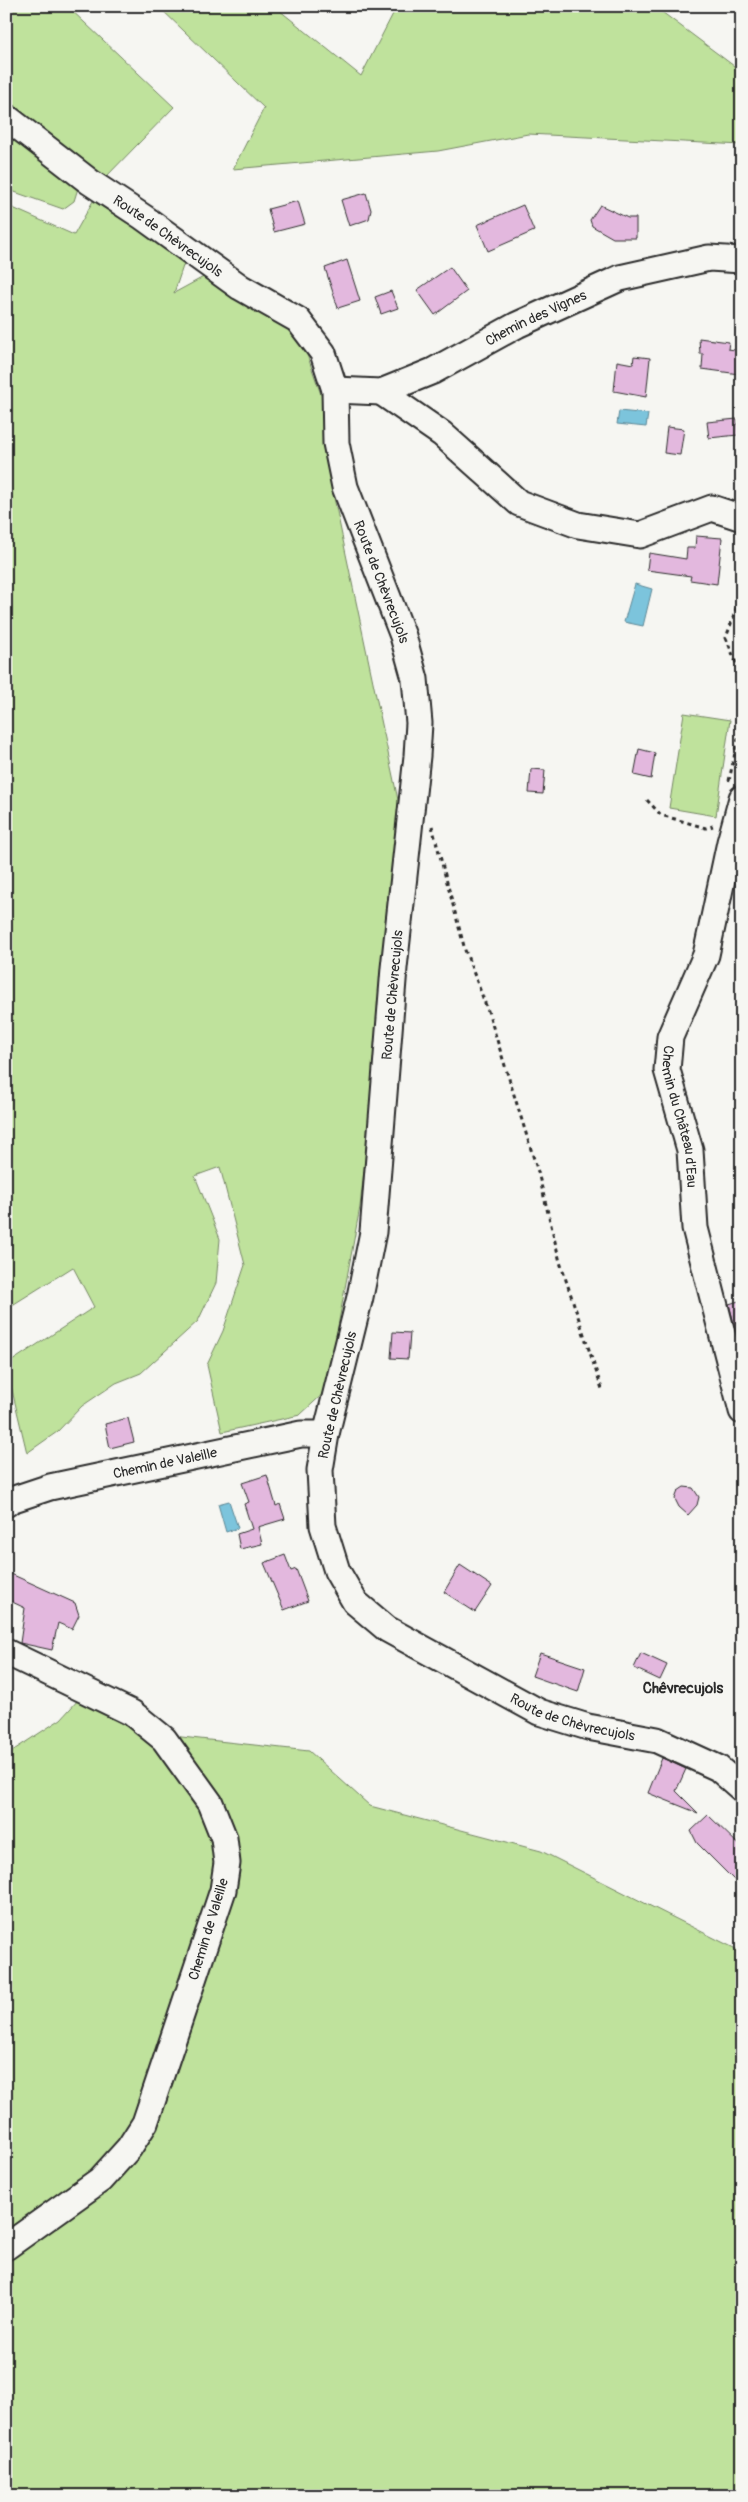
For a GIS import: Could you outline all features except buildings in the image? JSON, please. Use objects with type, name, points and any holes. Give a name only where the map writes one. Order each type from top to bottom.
[{"type":"street","name":"Route de Chèvrecujols","points":[[6,117],[82,176],[143,217],[240,287],[298,320],[323,352],[335,390],[336,443],[345,487],[403,636],[415,678],[419,723],[394,968],[374,1232],[360,1298],[326,1434],[320,1470],[322,1526],[337,1571],[355,1602],[387,1629],[539,1712],[588,1727],[657,1740],[718,1768],[742,1788]]},
{"type":"street","name":"Chemin des Vignes","points":[[335,390],[381,392],[433,371],[518,325],[620,278],[709,258],[742,260]]},
{"type":"street","points":[[381,392],[442,434],[518,503],[578,524],[640,535],[712,508],[742,518]]},
{"type":"street","name":"Chemin du Château d'Eau","points":[[735,792],[730,842],[706,955],[670,1037],[666,1070],[690,1150],[695,1228],[742,1411]]},
{"type":"street","name":"Chemin de Valeille","points":[[6,1504],[11,1500],[60,1485],[301,1434],[326,1434]]},
{"type":"street","name":"Chemin de Valeille","points":[[6,1652],[132,1713],[164,1739],[210,1803],[224,1838],[226,1863],[223,1890],[145,2122],[129,2148],[100,2180],[6,2247]]},
{"type":"path","points":[[742,592],[726,638],[742,677]]},
{"type":"path","points":[[735,792],[742,720]]},
{"type":"path","points":[[647,800],[661,815],[706,828],[721,823]]},
{"type":"path","points":[[431,825],[465,950],[488,1010],[538,1172],[560,1262],[602,1389]]},
{"type":"green space","points":[[6,6],[67,6],[174,107],[103,180],[73,161],[6,104]]},
{"type":"green space","points":[[158,6],[274,6],[361,76],[397,6],[654,6],[742,72],[742,145],[528,134],[438,151],[233,169],[264,108]]},
{"type":"green space","points":[[6,128],[79,185],[74,201],[63,209],[6,189]]},
{"type":"green space","points":[[93,201],[185,260],[174,293],[209,274],[299,332],[323,400],[332,488],[402,819],[360,1207],[326,1391],[300,1415],[222,1432],[207,1365],[223,1331],[245,1265],[220,1167],[195,1176],[220,1239],[216,1283],[198,1321],[141,1373],[116,1383],[82,1406],[57,1432],[27,1453],[6,1365],[94,1307],[73,1267],[6,1309],[6,205],[74,235]]},
{"type":"green space","points":[[684,713],[730,720],[716,816],[669,808]]},
{"type":"green space","points":[[79,1699],[136,1732],[309,1751],[370,1806],[541,1851],[738,1950],[742,1945],[742,2496],[6,2496],[6,1755],[61,1719]]},
{"type":"water","points":[[619,411],[648,414],[646,427],[617,424]]},
{"type":"water","points":[[635,584],[652,589],[643,626],[624,622]]},
{"type":"water","points":[[229,1501],[238,1528],[226,1532],[218,1504]]},
{"type":"district","name":"Chêvrecujols","points":[[683,1688]]}]
